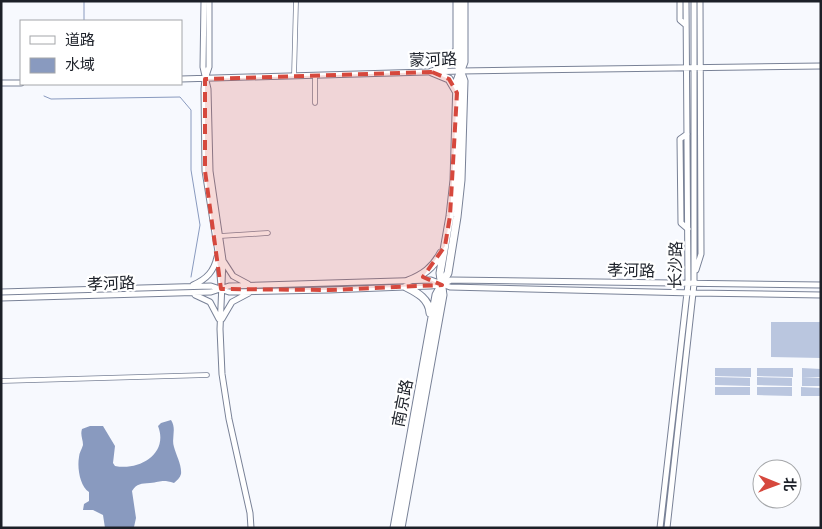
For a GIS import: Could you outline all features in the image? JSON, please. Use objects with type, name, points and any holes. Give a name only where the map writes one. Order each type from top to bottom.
[{"type":"highway","name":"南京路","points":[[394,528],[436,295],[448,273],[457,217],[461,180],[464,81],[457,62],[457,1]]},
{"type":"highway","name":"南京路","points":[[401,528],[443,295],[440,273],[454,180],[457,81],[464,62],[464,1]]},
{"type":"highway","points":[[432,72],[450,63],[457,47]]},
{"type":"highway","points":[[432,72],[449,79],[457,93]]},
{"type":"highway","points":[[431,320],[430,306],[407,284],[429,270],[437,261],[445,246]]},
{"type":"main road","points":[[204,1],[203,67],[208,89],[210,171],[223,260],[221,289]]},
{"type":"main road","points":[[209,1],[209,67],[205,79],[205,171],[218,252],[221,289],[222,374],[229,419],[250,513],[251,528]]},
{"type":"main road","points":[[680,1],[680,20],[686,25]]},
{"type":"main road","name":"长沙路","points":[[667,528],[691,284],[688,228],[686,1]]},
{"type":"main road","name":"长沙路","points":[[691,284],[694,275],[694,1]]},
{"type":"main road","points":[[694,275],[701,254],[700,1]]},
{"type":"main road","name":"蒙河路","points":[[182,79],[461,70],[821,66]]},
{"type":"main road","points":[[1,83],[20,83]]},
{"type":"main road","points":[[694,112],[701,119]]},
{"type":"main road","points":[[687,134],[680,139],[681,223],[688,228]]},
{"type":"main road","points":[[694,200],[702,194]]},
{"type":"main road","points":[[218,252],[214,268],[208,277],[189,290],[210,302],[220,321]]},
{"type":"main road","points":[[223,260],[233,276],[241,282],[253,286]]},
{"type":"main road","name":"孝河路","points":[[442,285],[451,280],[821,285]]},
{"type":"main road","name":"孝河路","points":[[221,289],[229,292],[251,292],[407,284]]},
{"type":"main road","name":"孝河路","points":[[1,292],[189,290],[211,292],[229,286],[407,284],[450,287],[690,293],[821,294]]},
{"type":"main road","name":"孝河路","points":[[1,298],[189,290]]},
{"type":"main road","points":[[220,321],[232,302],[251,292]]},
{"type":"main road","name":"长沙路","points":[[660,528],[690,293]]},
{"type":"street","points":[[294,76],[296,1]]},
{"type":"street","points":[[315,76],[315,103]]},
{"type":"street","points":[[220,236],[268,233]]},
{"type":"street","points":[[1,381],[207,375]]},
{"type":"highlighted area","points":[[432,72],[449,79],[457,93],[450,216],[445,246],[423,277],[442,285],[329,290],[221,289],[205,171],[205,79]]},
{"type":"shaded area","points":[[771,322],[821,322],[821,358],[771,357]]},
{"type":"shaded area","points":[[715,368],[751,368],[751,377],[715,376]]},
{"type":"shaded area","points":[[757,368],[793,368],[793,377],[757,376]]},
{"type":"shaded area","points":[[802,368],[821,369],[821,377],[802,377]]},
{"type":"shaded area","points":[[715,377],[750,378],[750,386],[715,385]]},
{"type":"shaded area","points":[[757,377],[792,378],[792,386],[757,385]]},
{"type":"shaded area","points":[[802,377],[821,378],[821,386],[802,386]]},
{"type":"shaded area","points":[[715,387],[750,387],[750,395],[715,395]]},
{"type":"shaded area","points":[[757,387],[792,387],[792,396],[757,395]]},
{"type":"shaded area","points":[[801,387],[821,388],[821,396],[801,396]]},
{"type":"water","points":[[171,420],[174,427],[173,444],[181,467],[180,477],[174,483],[164,481],[138,485],[132,491],[136,518],[134,527],[105,528],[103,515],[93,510],[83,510],[84,504],[89,501],[89,492],[83,486],[79,471],[78,461],[83,445],[82,429],[90,426],[103,426],[115,446],[113,463],[115,466],[124,467],[142,463],[156,452],[160,436],[158,426]]},
{"type":"waterway","points":[[84,1],[84,20]]},
{"type":"waterway","points":[[44,96],[51,99],[180,97],[191,110],[191,170],[200,225],[191,277]]}]
